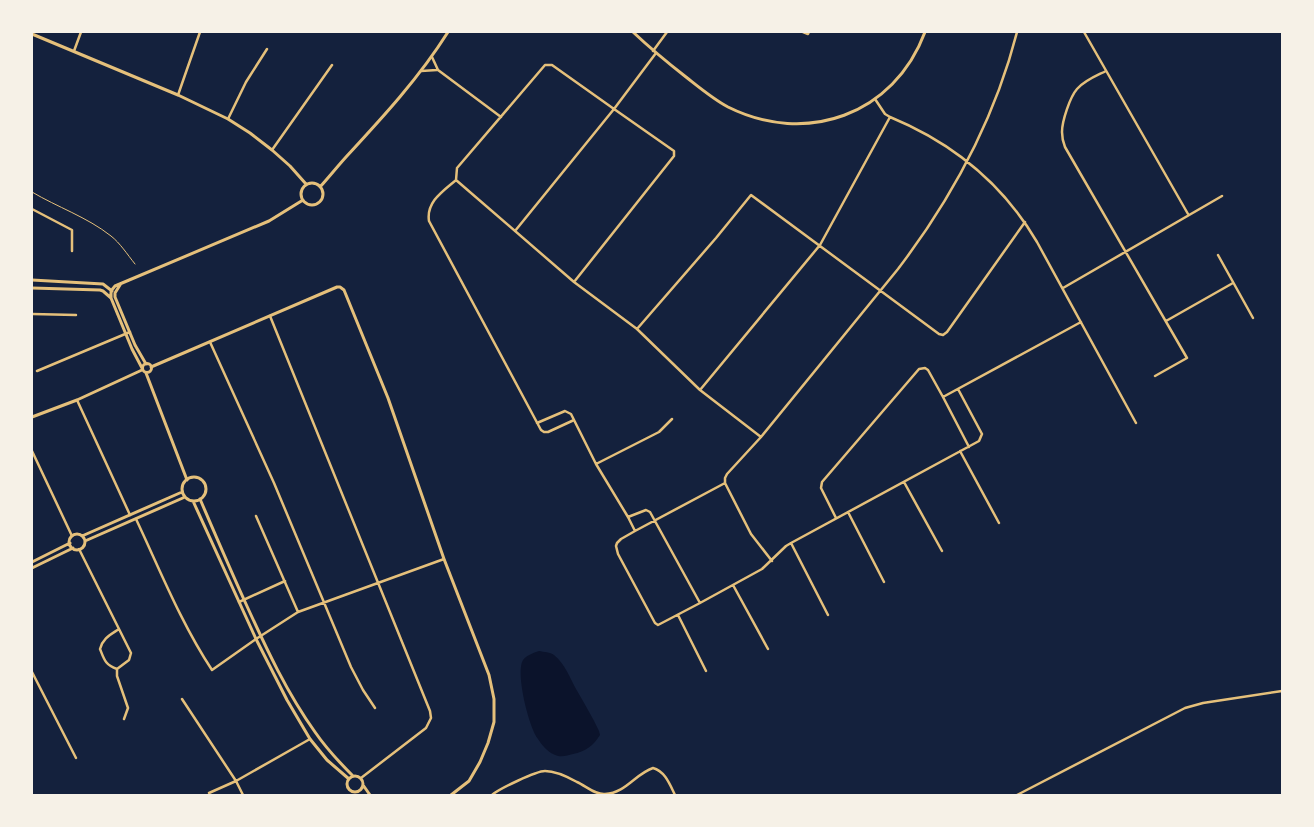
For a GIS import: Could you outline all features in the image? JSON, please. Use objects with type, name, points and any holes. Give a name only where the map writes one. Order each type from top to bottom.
[{"type":"street","points":[[74,51],[81,32]]},
{"type":"street","points":[[178,95],[200,32]]},
{"type":"street","points":[[320,187],[373,129],[432,58],[448,32]]},
{"type":"street","points":[[633,32],[655,52],[716,100],[741,112],[762,119],[798,124],[817,123],[846,115],[875,99],[894,82],[903,71],[913,57],[926,32]]},
{"type":"street","points":[[515,231],[614,110],[655,52],[667,32]]},
{"type":"street","points":[[803,32],[808,34],[809,32]]},
{"type":"street","points":[[772,561],[751,534],[725,483],[725,478],[761,437],[881,291],[923,236],[936,216],[967,160],[996,97],[1018,32]]},
{"type":"street","points":[[1084,32],[1188,214]]},
{"type":"street","points":[[32,34],[178,95],[228,119],[250,133],[272,150],[290,166],[306,184]]},
{"type":"street","points":[[228,119],[246,82],[267,49]]},
{"type":"street","points":[[432,58],[438,70],[501,117]]},
{"type":"street","points":[[272,150],[332,65]]},
{"type":"street","points":[[574,282],[674,156],[674,150],[614,110],[552,65],[545,65],[457,168],[456,180],[438,196],[430,206],[427,213],[428,221],[541,430],[548,432],[574,420]]},
{"type":"street","points":[[421,71],[438,70]]},
{"type":"street","points":[[1106,71],[1083,83],[1074,92],[1069,103],[1062,136],[1065,147],[1187,358],[1156,376]]},
{"type":"street","points":[[875,99],[885,114],[929,136],[967,160],[998,189],[1025,222],[1063,288],[1136,423]]},
{"type":"street","points":[[700,390],[820,245],[890,117]]},
{"type":"street","points":[[456,180],[574,282],[637,329],[700,390],[761,437]]},
{"type":"street","points":[[306,184],[315,184],[320,187],[322,194],[319,202],[316,204],[309,204],[303,200],[301,192],[302,188],[306,184]]},
{"type":"street","points":[[637,329],[716,238],[751,195],[939,334],[943,335],[1025,222]]},
{"type":"street","points":[[1063,288],[1188,214],[1222,196]]},
{"type":"street","points":[[187,480],[143,371],[125,334],[111,298],[111,290],[122,282],[269,221],[303,200]]},
{"type":"street","points":[[32,209],[72,230],[72,251]]},
{"type":"street","points":[[1218,255],[1253,318]]},
{"type":"street","points":[[32,280],[103,284],[115,293],[135,345],[146,364],[151,367]]},
{"type":"street","points":[[115,293],[117,287],[122,282]]},
{"type":"street","points":[[1166,321],[1233,283]]},
{"type":"street","points":[[32,417],[77,400],[143,371],[150,371],[151,367],[337,287],[344,290],[388,398],[444,559],[489,675],[494,699],[494,722],[488,743],[480,762],[469,781],[451,795]]},
{"type":"street","points":[[32,288],[100,290],[111,298]]},
{"type":"street","points":[[32,314],[76,315]]},
{"type":"street","points":[[270,316],[430,711],[431,718],[426,728],[361,778]]},
{"type":"street","points":[[943,396],[1081,322]]},
{"type":"street","points":[[37,371],[130,332]]},
{"type":"street","points":[[210,342],[274,484],[323,602],[362,690],[375,708]]},
{"type":"street","points":[[143,371],[143,366],[146,364]]},
{"type":"street","points":[[836,518],[821,488],[822,482],[917,371],[923,368],[928,370],[969,447]]},
{"type":"street","points":[[725,483],[635,531],[617,543],[616,546],[618,554],[651,616],[658,625],[762,569],[772,561],[780,551],[791,543],[979,441],[982,434],[958,389]]},
{"type":"street","points":[[77,400],[130,515]]},
{"type":"street","points":[[537,423],[565,411],[571,414],[596,464],[635,531]]},
{"type":"street","points":[[596,464],[659,432],[672,419]]},
{"type":"street","points":[[960,451],[999,523]]},
{"type":"street","points":[[32,452],[72,536],[70,543],[73,548]]},
{"type":"street","points":[[193,501],[200,499],[205,490],[204,483],[198,478],[187,480],[183,485],[182,492],[185,497],[193,501],[256,639],[287,700],[310,739],[327,760],[349,779]]},
{"type":"street","points":[[904,482],[942,551]]},
{"type":"street","points":[[72,536],[78,534],[82,536],[182,492]]},
{"type":"street","points":[[32,568],[73,548],[79,549],[83,547],[85,541],[185,497]]},
{"type":"street","points":[[200,499],[260,636],[294,699],[316,733],[340,763],[353,776],[361,778]]},
{"type":"street","points":[[628,517],[646,510],[650,512],[700,603]]},
{"type":"street","points":[[848,512],[884,582]]},
{"type":"street","points":[[256,516],[298,612]]},
{"type":"street","points":[[136,519],[172,598],[199,650],[212,670],[260,636],[298,612],[444,559]]},
{"type":"street","points":[[82,536],[85,541]]},
{"type":"street","points":[[32,562],[70,543]]},
{"type":"street","points":[[791,543],[828,615]]},
{"type":"street","points":[[79,549],[131,653],[129,660],[117,669],[116,676],[128,708],[124,719]]},
{"type":"street","points":[[239,602],[285,581]]},
{"type":"street","points":[[733,585],[768,649]]},
{"type":"street","points":[[678,615],[706,671]]},
{"type":"street","points":[[117,669],[110,667],[100,649],[102,642],[107,636],[119,629]]},
{"type":"street","points":[[32,672],[76,758]]},
{"type":"street","points":[[1017,795],[1185,708],[1203,703],[1282,691]]},
{"type":"street","points":[[182,699],[236,781],[243,795]]},
{"type":"street","points":[[209,793],[236,781],[310,739]]},
{"type":"street","points":[[492,795],[537,773],[545,771],[567,777],[596,793],[608,794],[625,788],[653,768],[661,772],[675,795]]},
{"type":"street","points":[[353,776],[349,779],[347,784],[349,788],[353,791],[358,791],[361,795]]},
{"type":"street","points":[[361,778],[363,785],[370,795]]},
{"type":"street","points":[[358,791],[363,785]]},
{"type":"path","points":[[32,192],[111,236],[120,244],[135,264]]},
{"type":"water","points":[[539,651],[552,654],[567,671],[599,731],[600,735],[595,742],[589,748],[581,752],[565,756],[551,753],[539,741],[534,733],[524,700],[521,666],[525,658],[530,654]]}]
